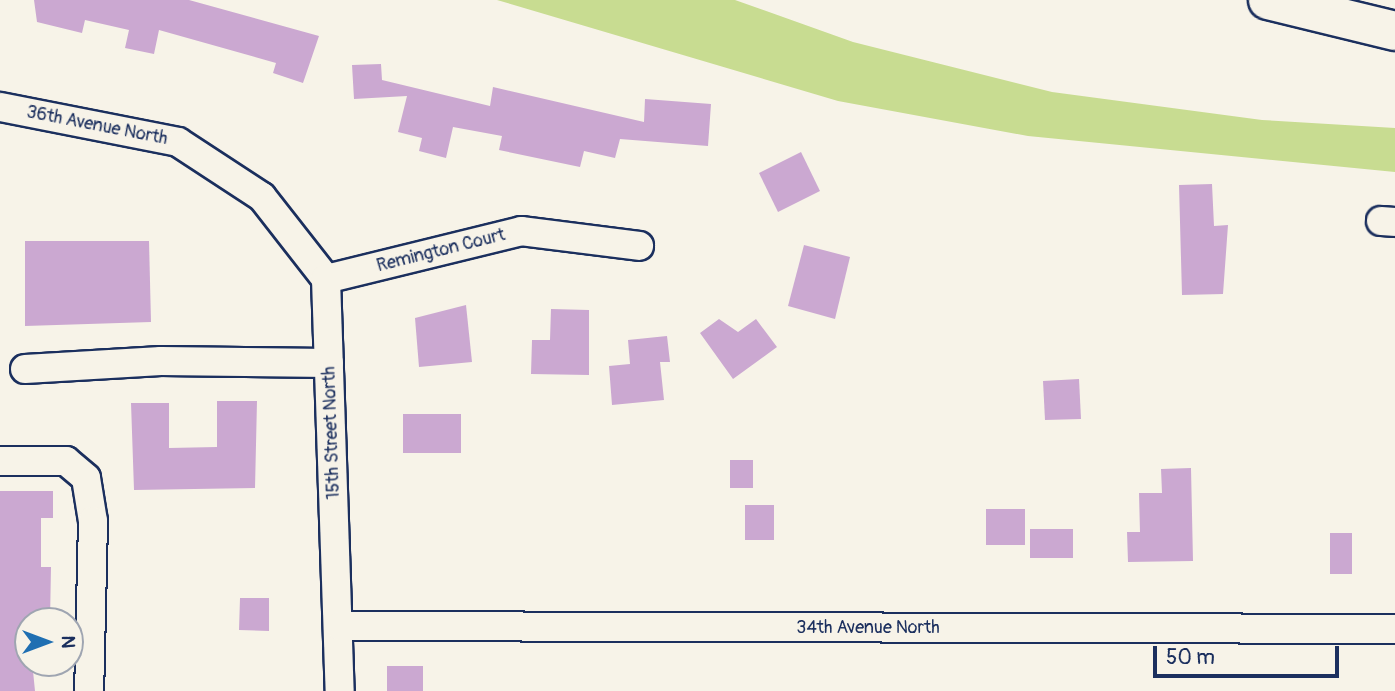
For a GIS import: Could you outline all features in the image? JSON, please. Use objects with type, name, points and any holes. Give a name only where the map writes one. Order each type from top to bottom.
[{"type":"highway","points":[[1268,0],[1395,32]]},
{"type":"street","name":"36th Avenue North","points":[[0,107],[178,142],[261,197],[326,279]]},
{"type":"street","name":"Remington Court","points":[[326,279],[521,231],[639,246]]},
{"type":"street","name":"15th Street North","points":[[326,279],[341,625],[340,691]]},
{"type":"street","points":[[25,369],[161,361],[329,363]]},
{"type":"street","points":[[0,461],[66,461],[86,478],[93,521],[89,691]]},
{"type":"street","name":"34th Avenue North","points":[[341,625],[1395,629]]},
{"type":"green space","points":[[497,0],[735,0],[853,42],[1052,92],[1262,120],[1395,128],[1395,172],[1028,136],[838,101]]},
{"type":"building","points":[[34,0],[189,0],[319,36],[303,83],[273,73],[276,63],[159,30],[154,54],[125,48],[129,30],[85,20],[82,33],[37,22]]},
{"type":"building","points":[[381,64],[382,80],[490,106],[493,87],[644,122],[645,99],[711,104],[708,146],[620,139],[615,158],[584,151],[580,167],[499,150],[502,136],[453,127],[446,158],[419,151],[422,138],[398,132],[407,96],[354,99],[352,65]]},
{"type":"building","points":[[801,152],[820,191],[778,212],[759,173]]},
{"type":"building","points":[[1212,184],[1214,226],[1228,225],[1223,294],[1182,295],[1179,185]]},
{"type":"building","points":[[25,241],[149,241],[151,322],[25,326]]},
{"type":"building","points":[[804,245],[850,257],[835,319],[788,306]]},
{"type":"building","points":[[466,305],[472,362],[419,367],[415,318]]},
{"type":"building","points":[[551,309],[589,310],[589,375],[531,374],[532,340],[550,340]]},
{"type":"building","points":[[719,319],[738,332],[756,319],[777,347],[733,379],[700,333]]},
{"type":"building","points":[[667,336],[670,362],[660,362],[664,400],[612,405],[609,366],[630,364],[628,340]]},
{"type":"building","points":[[1079,379],[1081,419],[1045,420],[1043,381]]},
{"type":"building","points":[[217,401],[257,401],[255,488],[134,490],[131,403],[169,403],[169,448],[217,447]]},
{"type":"building","points":[[403,414],[461,414],[461,453],[403,453]]},
{"type":"building","points":[[730,460],[753,460],[753,488],[730,488]]},
{"type":"building","points":[[1191,468],[1193,561],[1128,562],[1127,532],[1140,532],[1139,493],[1162,493],[1161,469]]},
{"type":"building","points":[[0,491],[53,491],[53,518],[41,518],[41,567],[51,567],[50,607],[14,607],[14,677],[34,677],[35,691],[0,691]]},
{"type":"building","points":[[745,505],[774,505],[774,540],[745,540]]},
{"type":"building","points":[[986,509],[1025,509],[1025,545],[986,545]]},
{"type":"building","points":[[1030,529],[1073,529],[1073,558],[1030,558]]},
{"type":"building","points":[[1330,533],[1352,533],[1352,574],[1330,574]]},
{"type":"building","points":[[240,598],[269,598],[269,631],[239,630]]},
{"type":"building","points":[[387,666],[423,666],[423,691],[387,691]]}]
